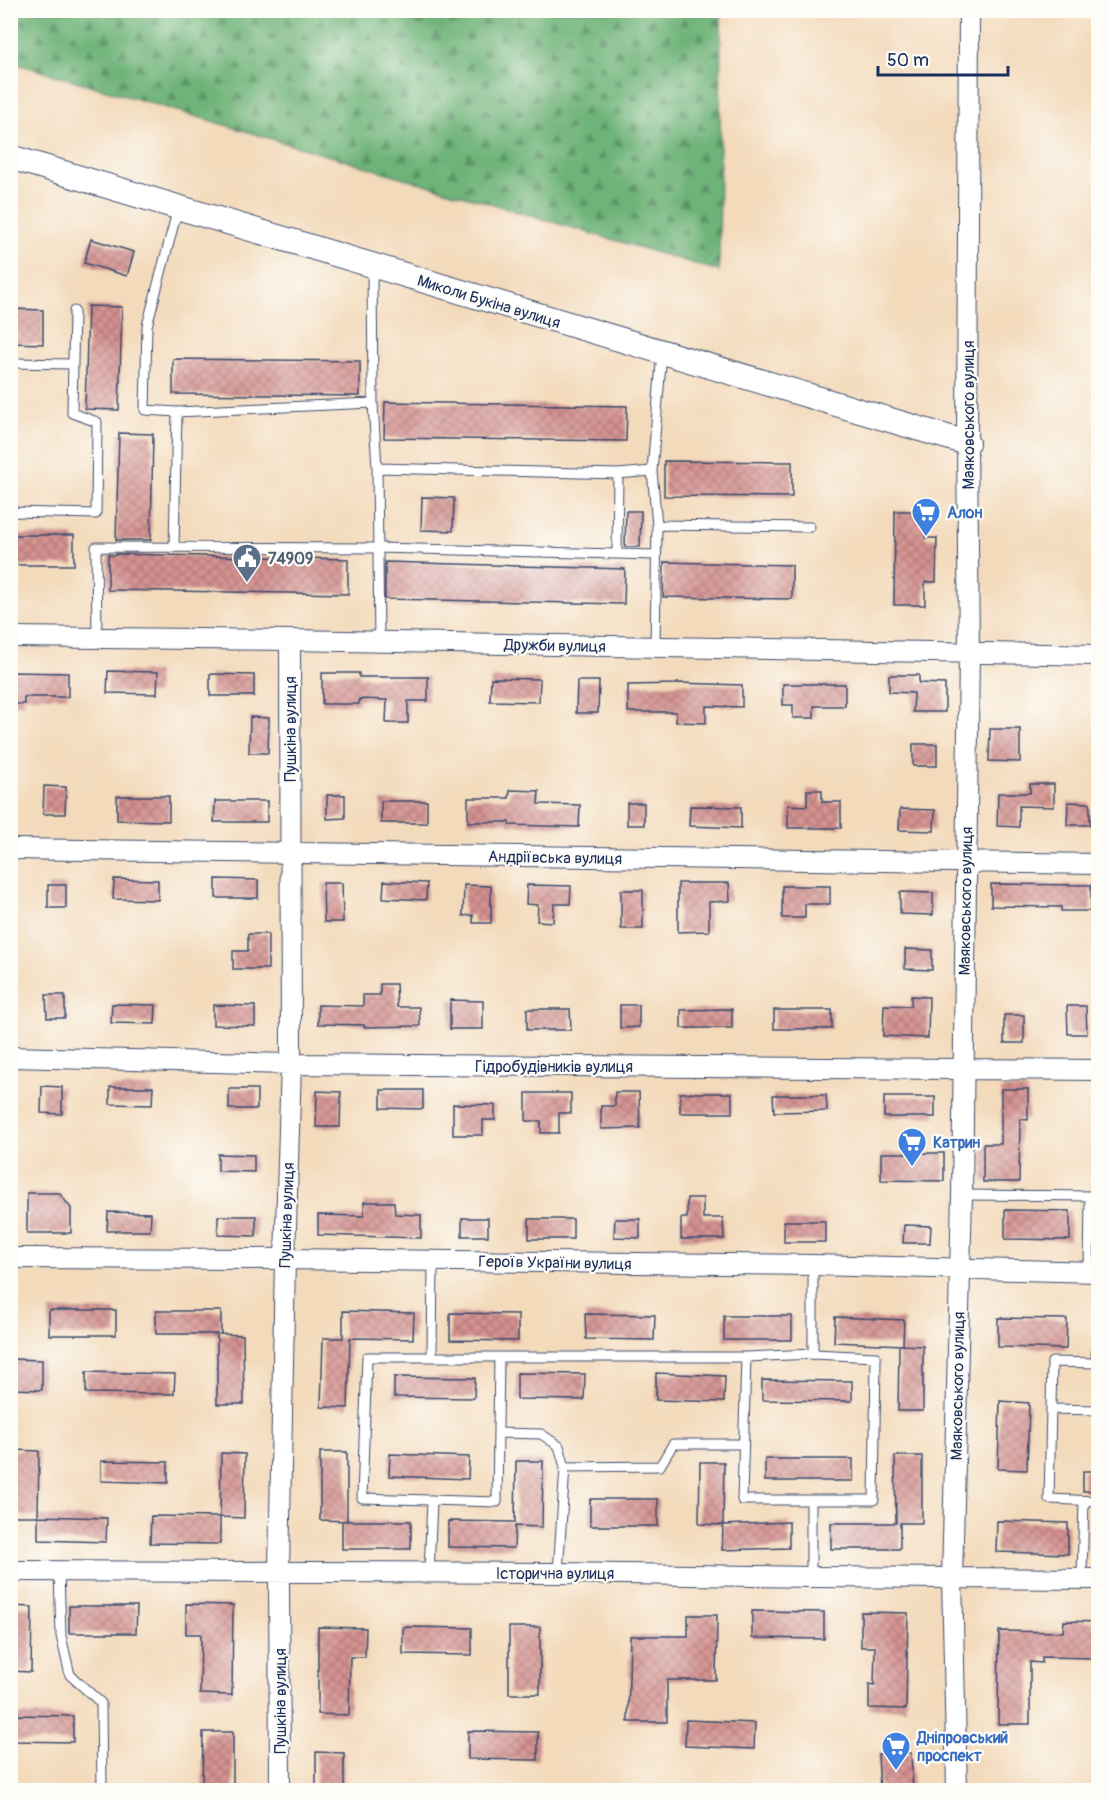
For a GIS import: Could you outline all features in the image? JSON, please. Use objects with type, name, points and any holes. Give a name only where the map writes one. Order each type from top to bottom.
[{"type":"street","name":"Маяковського вулиця","points":[[957,1791],[952,1578],[962,1195],[969,653],[967,443],[969,10]]},
{"type":"street","name":"Миколи Букіна вулиця","points":[[10,157],[967,443]]},
{"type":"street","name":"Дружби вулиця","points":[[10,638],[290,640],[1098,655]]},
{"type":"street","name":"Пушкіна вулиця","points":[[280,1791],[279,1571],[291,1064],[290,640]]},
{"type":"street","name":"Андріївська вулиця","points":[[10,849],[1098,864]]},
{"type":"street","name":"Гідробудівників вулиця","points":[[10,1057],[291,1064],[1098,1070]]},
{"type":"street","name":"Героїв України вулиця","points":[[10,1258],[813,1265],[1094,1272]]},
{"type":"street","name":"Історична вулиця","points":[[10,1571],[558,1573],[1090,1579]]},
{"type":"lane","points":[[178,207],[147,326],[145,410],[177,412],[373,403]]},
{"type":"lane","points":[[372,266],[379,642]]},
{"type":"lane","points":[[10,512],[96,514],[97,422],[72,413],[74,311]]},
{"type":"lane","points":[[655,647],[657,525],[652,471],[662,352]]},
{"type":"lane","points":[[10,363],[73,364]]},
{"type":"lane","points":[[174,547],[177,412]]},
{"type":"lane","points":[[377,468],[618,474],[652,471]]},
{"type":"lane","points":[[617,554],[618,474]]},
{"type":"lane","points":[[657,525],[810,527]]},
{"type":"lane","points":[[97,638],[96,547],[378,548],[655,555]]},
{"type":"lane","points":[[962,1195],[1094,1196],[1094,1272]]},
{"type":"lane","points":[[432,1357],[433,1261]]},
{"type":"lane","points":[[813,1265],[813,1354]]},
{"type":"lane","points":[[1098,1294],[1096,1363],[1052,1362],[1049,1499],[1098,1501]]},
{"type":"lane","points":[[499,1357],[497,1502],[362,1498],[367,1357],[432,1357],[499,1357],[746,1357],[813,1354],[876,1357],[874,1500],[742,1500],[746,1357]]},
{"type":"lane","points":[[1051,1409],[1098,1410]]},
{"type":"lane","points":[[498,1433],[541,1434],[560,1446],[565,1467],[558,1573]]},
{"type":"lane","points":[[565,1467],[660,1466],[673,1444],[743,1444]]},
{"type":"lane","points":[[429,1573],[432,1500]]},
{"type":"lane","points":[[811,1500],[811,1577]]},
{"type":"lane","points":[[1084,1501],[1090,1579]]},
{"type":"lane","points":[[59,1571],[61,1636],[70,1674],[101,1703],[102,1791]]},
{"type":"green space","points":[[10,11],[721,11],[719,271],[11,62]]},
{"type":"building","points":[[91,239],[134,252],[127,276],[84,263]]},
{"type":"building","points":[[88,306],[122,307],[119,410],[85,409]]},
{"type":"building","points":[[10,309],[43,310],[43,344],[10,343]]},
{"type":"building","points":[[173,359],[360,361],[360,396],[173,394]]},
{"type":"building","points":[[385,402],[627,406],[626,441],[384,438]]},
{"type":"building","points":[[119,433],[153,434],[151,540],[116,540]]},
{"type":"building","points":[[664,461],[792,462],[792,497],[664,496]]},
{"type":"building","points":[[422,497],[454,498],[453,531],[421,530]]},
{"type":"building","points":[[626,511],[641,511],[640,547],[625,547]]},
{"type":"building","points":[[895,511],[927,511],[926,538],[937,538],[936,582],[925,582],[925,605],[894,605]]},
{"type":"building","points":[[10,535],[74,535],[74,565],[10,565]]},
{"type":"building","points":[[108,555],[348,559],[348,594],[108,590]]},
{"type":"building","points":[[385,562],[625,569],[624,604],[385,599]]},
{"type":"building","points":[[664,562],[792,565],[792,599],[663,597]]},
{"type":"building","points":[[108,671],[158,672],[157,694],[107,693]]},
{"type":"building","points":[[10,672],[68,673],[68,697],[24,697],[24,704],[10,704]]},
{"type":"building","points":[[322,673],[359,673],[359,677],[428,677],[428,701],[408,701],[408,723],[386,723],[387,700],[359,699],[359,704],[322,704]]},
{"type":"building","points":[[210,674],[254,675],[254,696],[210,696]]},
{"type":"building","points":[[889,675],[919,675],[919,683],[945,684],[945,712],[913,712],[914,693],[889,692]]},
{"type":"building","points":[[491,678],[540,679],[539,702],[490,701]]},
{"type":"building","points":[[577,681],[599,681],[598,713],[576,713]]},
{"type":"building","points":[[677,683],[742,685],[742,707],[706,706],[706,723],[676,722],[676,712],[628,712],[628,685]]},
{"type":"building","points":[[783,684],[845,684],[845,706],[814,706],[814,718],[793,718],[793,705],[783,705]]},
{"type":"building","points":[[250,717],[269,718],[268,753],[249,753]]},
{"type":"building","points":[[990,729],[1020,729],[1020,762],[989,761]]},
{"type":"building","points":[[913,744],[937,744],[937,766],[913,766]]},
{"type":"building","points":[[1030,784],[1054,784],[1054,807],[1019,806],[1019,827],[997,826],[998,793],[1030,793]]},
{"type":"building","points":[[44,786],[66,787],[65,814],[43,814]]},
{"type":"building","points":[[510,790],[539,791],[538,804],[580,805],[579,827],[509,825],[509,822],[468,822],[468,798],[509,798]]},
{"type":"building","points":[[807,790],[822,790],[822,802],[841,802],[841,828],[788,828],[788,805],[807,806]]},
{"type":"building","points":[[327,795],[345,795],[345,818],[327,819]]},
{"type":"building","points":[[117,796],[169,796],[169,821],[117,820]]},
{"type":"building","points":[[215,801],[267,801],[267,822],[214,822]]},
{"type":"building","points":[[381,801],[427,801],[427,823],[381,823]]},
{"type":"building","points":[[1068,802],[1090,803],[1090,825],[1067,825]]},
{"type":"building","points":[[627,803],[644,803],[644,825],[627,825]]},
{"type":"building","points":[[690,806],[741,807],[741,828],[689,826]]},
{"type":"building","points":[[900,809],[935,810],[934,831],[899,830]]},
{"type":"building","points":[[114,879],[158,880],[158,900],[113,899]]},
{"type":"building","points":[[216,879],[258,880],[258,898],[216,898]]},
{"type":"building","points":[[384,881],[427,883],[426,900],[383,898]]},
{"type":"building","points":[[323,883],[342,883],[343,922],[324,922]]},
{"type":"building","points":[[678,883],[729,883],[730,901],[709,902],[709,931],[678,932]]},
{"type":"building","points":[[991,884],[1091,885],[1091,911],[1061,911],[1061,907],[991,906]]},
{"type":"building","points":[[48,885],[66,885],[66,908],[48,908]]},
{"type":"building","points":[[464,885],[491,886],[491,923],[473,923],[473,915],[463,916]]},
{"type":"building","points":[[527,885],[571,886],[570,904],[554,904],[553,922],[537,921],[538,905],[526,904]]},
{"type":"building","points":[[782,886],[830,886],[830,904],[805,904],[805,918],[782,918]]},
{"type":"building","points":[[621,890],[643,890],[643,929],[621,929]]},
{"type":"building","points":[[900,892],[933,893],[933,915],[900,914]]},
{"type":"building","points":[[248,934],[268,934],[268,969],[233,969],[233,951],[248,951]]},
{"type":"building","points":[[905,949],[932,950],[932,970],[905,969]]},
{"type":"building","points":[[380,984],[396,984],[397,1007],[419,1007],[420,1026],[364,1027],[364,1025],[318,1024],[318,1005],[363,1006],[363,995],[380,995]]},
{"type":"building","points":[[46,995],[65,995],[65,1018],[47,1018]]},
{"type":"building","points":[[911,996],[929,997],[928,1038],[883,1036],[884,1005],[911,1006]]},
{"type":"building","points":[[450,1000],[483,1001],[483,1029],[450,1029]]},
{"type":"building","points":[[112,1004],[156,1005],[155,1024],[111,1023]]},
{"type":"building","points":[[213,1005],[255,1006],[255,1026],[213,1025]]},
{"type":"building","points":[[620,1005],[639,1005],[639,1027],[620,1028]]},
{"type":"building","points":[[1067,1006],[1086,1006],[1087,1034],[1068,1034]]},
{"type":"building","points":[[527,1009],[570,1009],[571,1030],[527,1030]]},
{"type":"building","points":[[732,1009],[732,1028],[681,1028],[681,1010]]},
{"type":"building","points":[[774,1010],[832,1010],[832,1029],[774,1029]]},
{"type":"building","points":[[1004,1015],[1024,1015],[1024,1043],[1004,1043]]},
{"type":"building","points":[[42,1086],[62,1087],[62,1114],[41,1113]]},
{"type":"building","points":[[110,1087],[153,1087],[152,1105],[110,1104]]},
{"type":"building","points":[[229,1089],[257,1089],[257,1109],[229,1109]]},
{"type":"building","points":[[1001,1089],[1028,1089],[1028,1120],[1020,1119],[1019,1182],[983,1182],[983,1144],[1001,1144]]},
{"type":"building","points":[[381,1090],[423,1090],[423,1109],[381,1108]]},
{"type":"building","points":[[317,1091],[341,1092],[340,1127],[316,1127]]},
{"type":"building","points":[[615,1092],[639,1092],[640,1128],[601,1129],[601,1106],[615,1106]]},
{"type":"building","points":[[526,1093],[571,1093],[571,1113],[559,1113],[559,1133],[541,1133],[541,1121],[526,1121]]},
{"type":"building","points":[[680,1093],[732,1093],[732,1113],[680,1113]]},
{"type":"building","points":[[773,1095],[826,1095],[827,1111],[774,1112]]},
{"type":"building","points":[[884,1097],[935,1097],[935,1117],[884,1117]]},
{"type":"building","points":[[453,1104],[495,1105],[495,1120],[483,1120],[483,1135],[453,1135]]},
{"type":"building","name":"Катрин","points":[[881,1153],[944,1153],[944,1181],[881,1180]]},
{"type":"building","points":[[218,1154],[254,1155],[254,1172],[218,1171]]},
{"type":"building","points":[[27,1193],[59,1193],[71,1208],[71,1233],[27,1233]]},
{"type":"building","points":[[687,1198],[703,1198],[703,1218],[723,1218],[724,1239],[681,1239],[681,1218],[687,1218]]},
{"type":"building","points":[[364,1202],[394,1202],[395,1214],[421,1215],[421,1238],[318,1235],[318,1215],[364,1216]]},
{"type":"building","points":[[1005,1210],[1070,1211],[1070,1240],[1005,1239]]},
{"type":"building","points":[[108,1212],[151,1213],[150,1231],[107,1231]]},
{"type":"building","points":[[218,1216],[256,1216],[256,1236],[218,1235]]},
{"type":"building","points":[[462,1218],[488,1218],[488,1236],[462,1236]]},
{"type":"building","points":[[529,1219],[573,1219],[573,1239],[529,1239]]},
{"type":"building","points":[[615,1219],[640,1219],[640,1238],[614,1237]]},
{"type":"building","points":[[784,1221],[825,1221],[825,1242],[784,1242]]},
{"type":"building","points":[[904,1225],[931,1226],[930,1243],[903,1243]]},
{"type":"building","points":[[49,1310],[116,1310],[116,1335],[49,1335]]},
{"type":"building","points":[[156,1311],[221,1311],[221,1334],[219,1334],[243,1335],[244,1404],[217,1404],[217,1334],[156,1334]]},
{"type":"building","points":[[343,1311],[414,1313],[413,1339],[350,1338],[348,1408],[321,1407],[323,1338],[343,1338]]},
{"type":"building","points":[[450,1313],[518,1314],[518,1341],[450,1340]]},
{"type":"building","points":[[585,1314],[655,1315],[654,1340],[586,1339]]},
{"type":"building","points":[[724,1316],[792,1316],[792,1340],[724,1340]]},
{"type":"building","points":[[835,1317],[904,1320],[903,1345],[834,1342]]},
{"type":"building","points":[[998,1318],[1067,1319],[1066,1349],[998,1347]]},
{"type":"building","points":[[899,1345],[923,1346],[923,1411],[898,1411]]},
{"type":"building","points":[[10,1359],[42,1360],[42,1390],[10,1389]]},
{"type":"building","points":[[86,1372],[175,1374],[174,1394],[86,1393]]},
{"type":"building","points":[[517,1373],[585,1374],[584,1400],[517,1399]]},
{"type":"building","points":[[656,1373],[725,1376],[724,1402],[656,1400]]},
{"type":"building","points":[[394,1377],[475,1378],[474,1398],[394,1397]]},
{"type":"building","points":[[762,1380],[852,1381],[852,1401],[762,1400]]},
{"type":"building","points":[[1000,1401],[1029,1403],[1027,1470],[998,1469]]},
{"type":"building","points":[[12,1450],[39,1451],[38,1516],[11,1516]]},
{"type":"building","points":[[320,1452],[347,1452],[347,1521],[320,1520]]},
{"type":"building","points":[[221,1453],[245,1454],[244,1518],[220,1517]]},
{"type":"building","points":[[390,1454],[469,1457],[468,1479],[389,1476]]},
{"type":"building","points":[[895,1456],[922,1456],[922,1523],[900,1523],[900,1549],[831,1549],[831,1523],[896,1523]]},
{"type":"building","points":[[765,1459],[853,1459],[853,1481],[765,1481]]},
{"type":"building","points":[[101,1461],[168,1462],[168,1483],[101,1481]]},
{"type":"building","points":[[516,1461],[543,1461],[542,1527],[515,1526],[514,1548],[448,1547],[448,1521],[515,1522]]},
{"type":"building","points":[[700,1462],[724,1462],[723,1525],[699,1524]]},
{"type":"building","points":[[1083,1471],[1098,1471],[1098,1491],[1083,1491]]},
{"type":"building","points":[[590,1499],[658,1499],[658,1526],[590,1526]]},
{"type":"building","points":[[38,1516],[107,1518],[106,1542],[38,1540]]},
{"type":"building","points":[[151,1516],[220,1517],[220,1544],[150,1543]]},
{"type":"building","points":[[342,1521],[411,1521],[411,1549],[342,1549]]},
{"type":"building","points":[[997,1521],[1068,1523],[1068,1554],[996,1552]]},
{"type":"building","points":[[789,1522],[789,1548],[722,1550],[723,1525]]},
{"type":"building","points":[[186,1604],[233,1605],[232,1695],[200,1694],[201,1634],[186,1634]]},
{"type":"building","points":[[10,1606],[32,1607],[31,1672],[10,1671]]},
{"type":"building","points":[[69,1606],[137,1606],[136,1633],[69,1633]]},
{"type":"building","points":[[752,1611],[824,1612],[824,1639],[752,1638]]},
{"type":"building","points":[[861,1612],[908,1613],[906,1709],[869,1708],[869,1684],[874,1685],[875,1647],[861,1647]]},
{"type":"building","points":[[688,1615],[717,1615],[716,1680],[667,1680],[667,1722],[628,1722],[630,1636],[688,1636]]},
{"type":"building","points":[[1064,1621],[1098,1622],[1098,1658],[1042,1657],[1042,1663],[1030,1662],[1030,1724],[998,1724],[999,1631],[1063,1632]]},
{"type":"building","points":[[318,1627],[366,1628],[365,1657],[350,1657],[349,1715],[318,1714]]},
{"type":"building","points":[[403,1627],[472,1628],[472,1655],[403,1654]]},
{"type":"building","points":[[509,1627],[540,1627],[540,1694],[509,1694]]},
{"type":"building","points":[[10,1715],[73,1716],[73,1742],[10,1741]]},
{"type":"building","points":[[686,1720],[755,1723],[754,1749],[685,1746]]},
{"type":"building","points":[[468,1731],[538,1732],[538,1760],[468,1759]]},
{"type":"building","points":[[203,1732],[233,1732],[233,1791],[202,1791]]},
{"type":"building","points":[[316,1752],[344,1753],[344,1791],[316,1791]]},
{"type":"building","name":"Дніпровський проспект","points":[[911,1753],[913,1791],[880,1791],[878,1754]]},
{"type":"place","name":"Алон","points":[[926,538]]},
{"type":"place","name":"74909","points":[[247,584]]},
{"type":"place","name":"Катрин","points":[[912,1168]]},
{"type":"place","name":"Дніпровський проспект","points":[[896,1772]]}]
